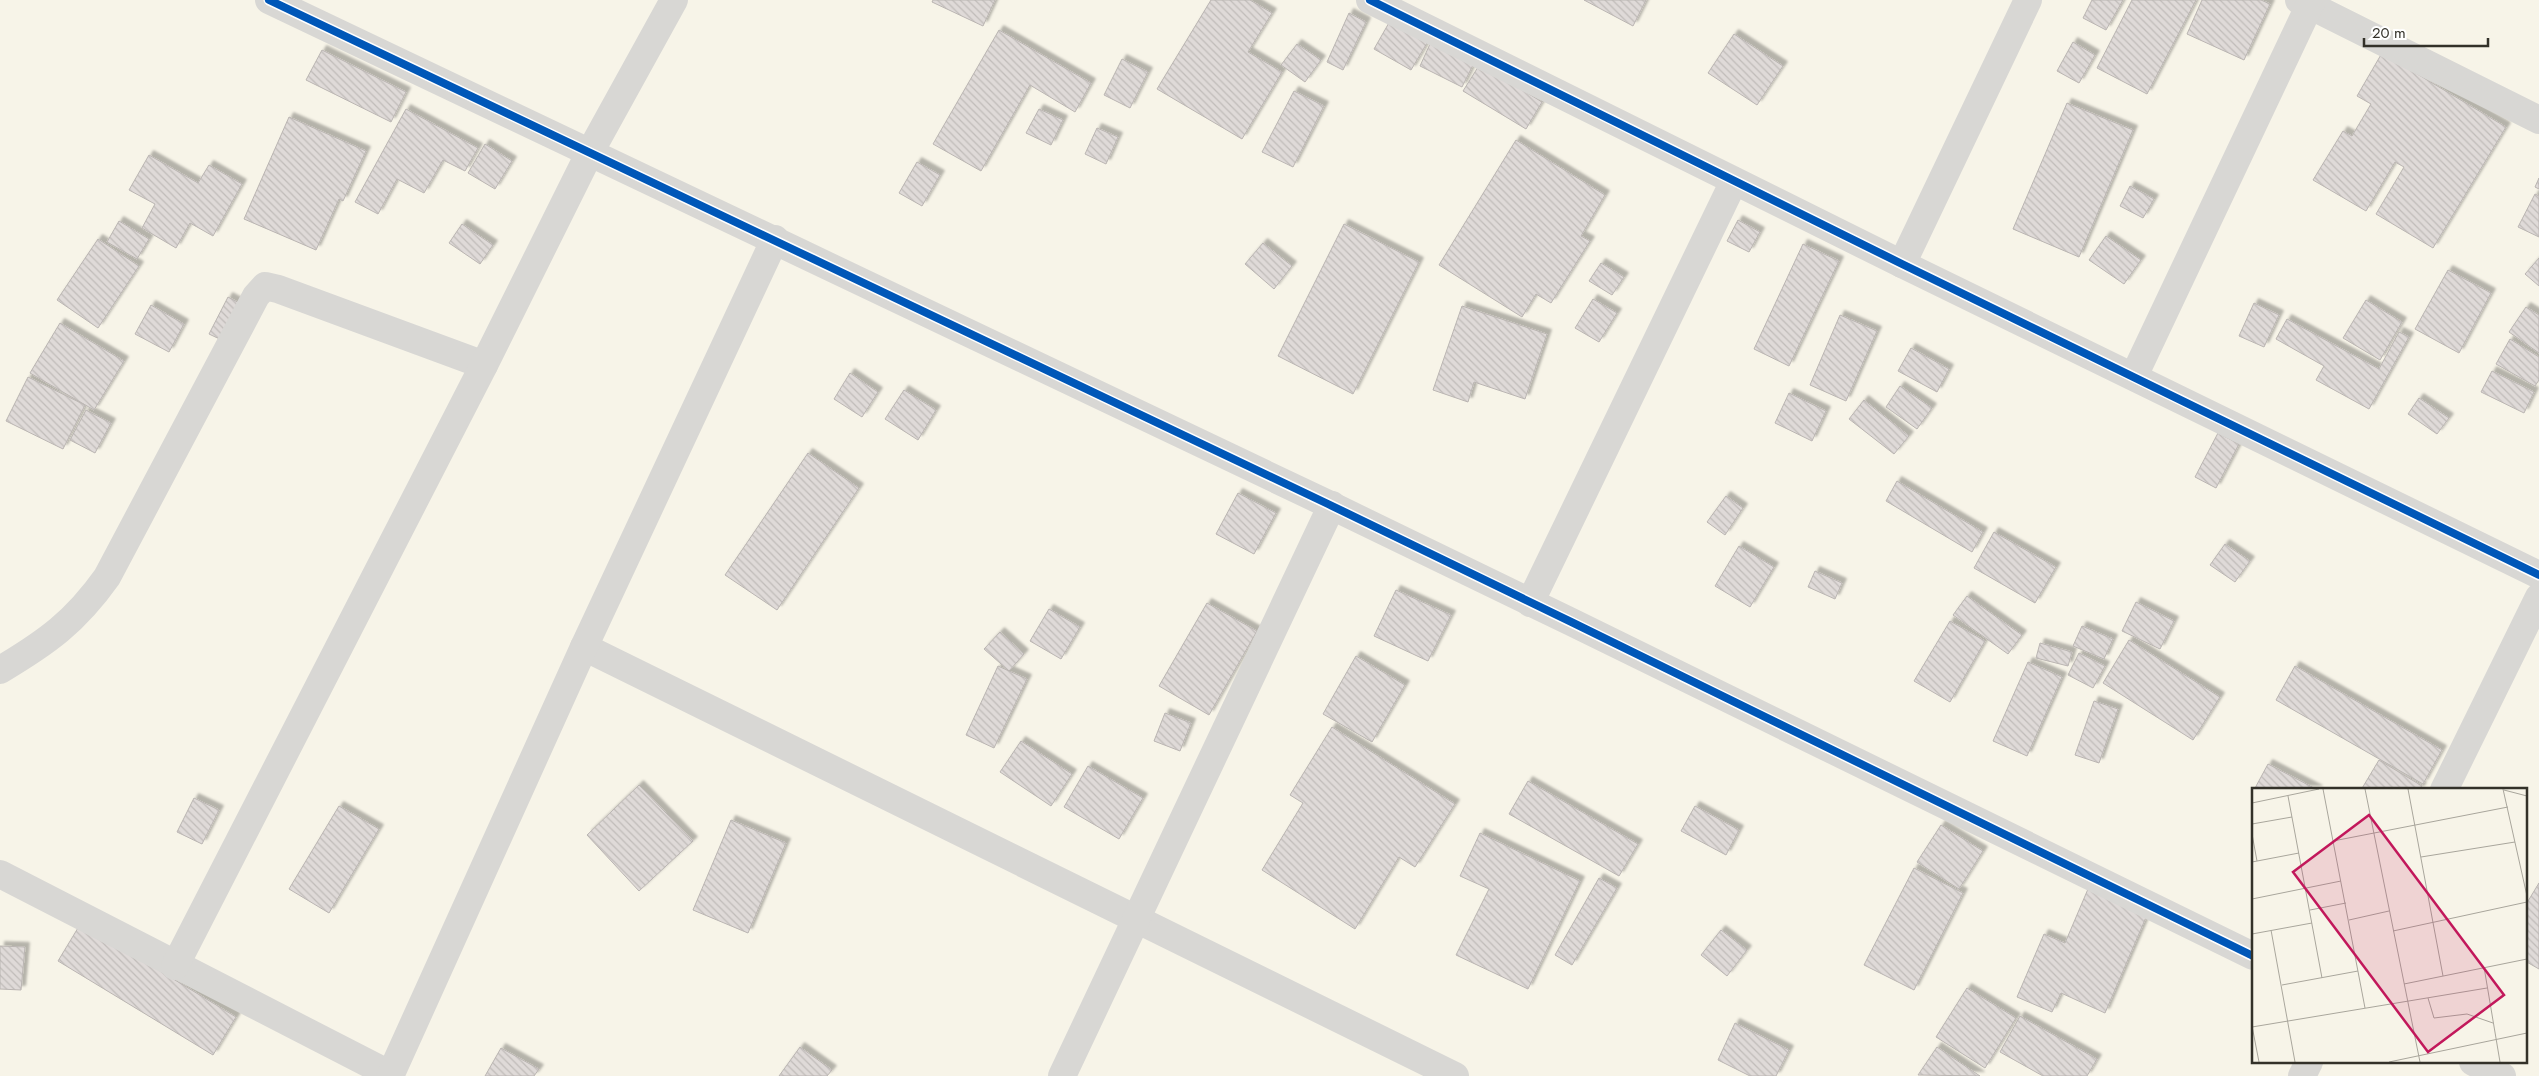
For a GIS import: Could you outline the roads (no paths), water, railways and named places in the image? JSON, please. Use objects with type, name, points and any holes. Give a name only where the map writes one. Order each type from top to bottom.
[{"type":"street","points":[[269,0],[588,154],[775,239],[1332,506],[2252,956]]},
{"type":"street","points":[[175,966],[484,365],[588,154],[674,0]]},
{"type":"street","points":[[1370,0],[1902,264],[2539,575]]},
{"type":"street","points":[[1902,264],[2028,0]]},
{"type":"street","points":[[2134,376],[2307,2],[2539,120]]},
{"type":"street","points":[[1530,603],[1734,181]]},
{"type":"street","points":[[0,874],[175,966],[390,1075],[584,647],[775,239]]},
{"type":"street","points":[[0,670],[61,630],[87,606],[107,577],[256,296],[264,286],[278,288],[484,365]]},
{"type":"street","points":[[1062,1076],[1332,506]]},
{"type":"street","points":[[2445,788],[2539,597]]},
{"type":"street","points":[[584,647],[1136,917],[1455,1076]]},
{"type":"street","points":[[2302,1076],[2308,1064]]},
{"type":"street","points":[[2477,1064],[2502,1076]]}]
